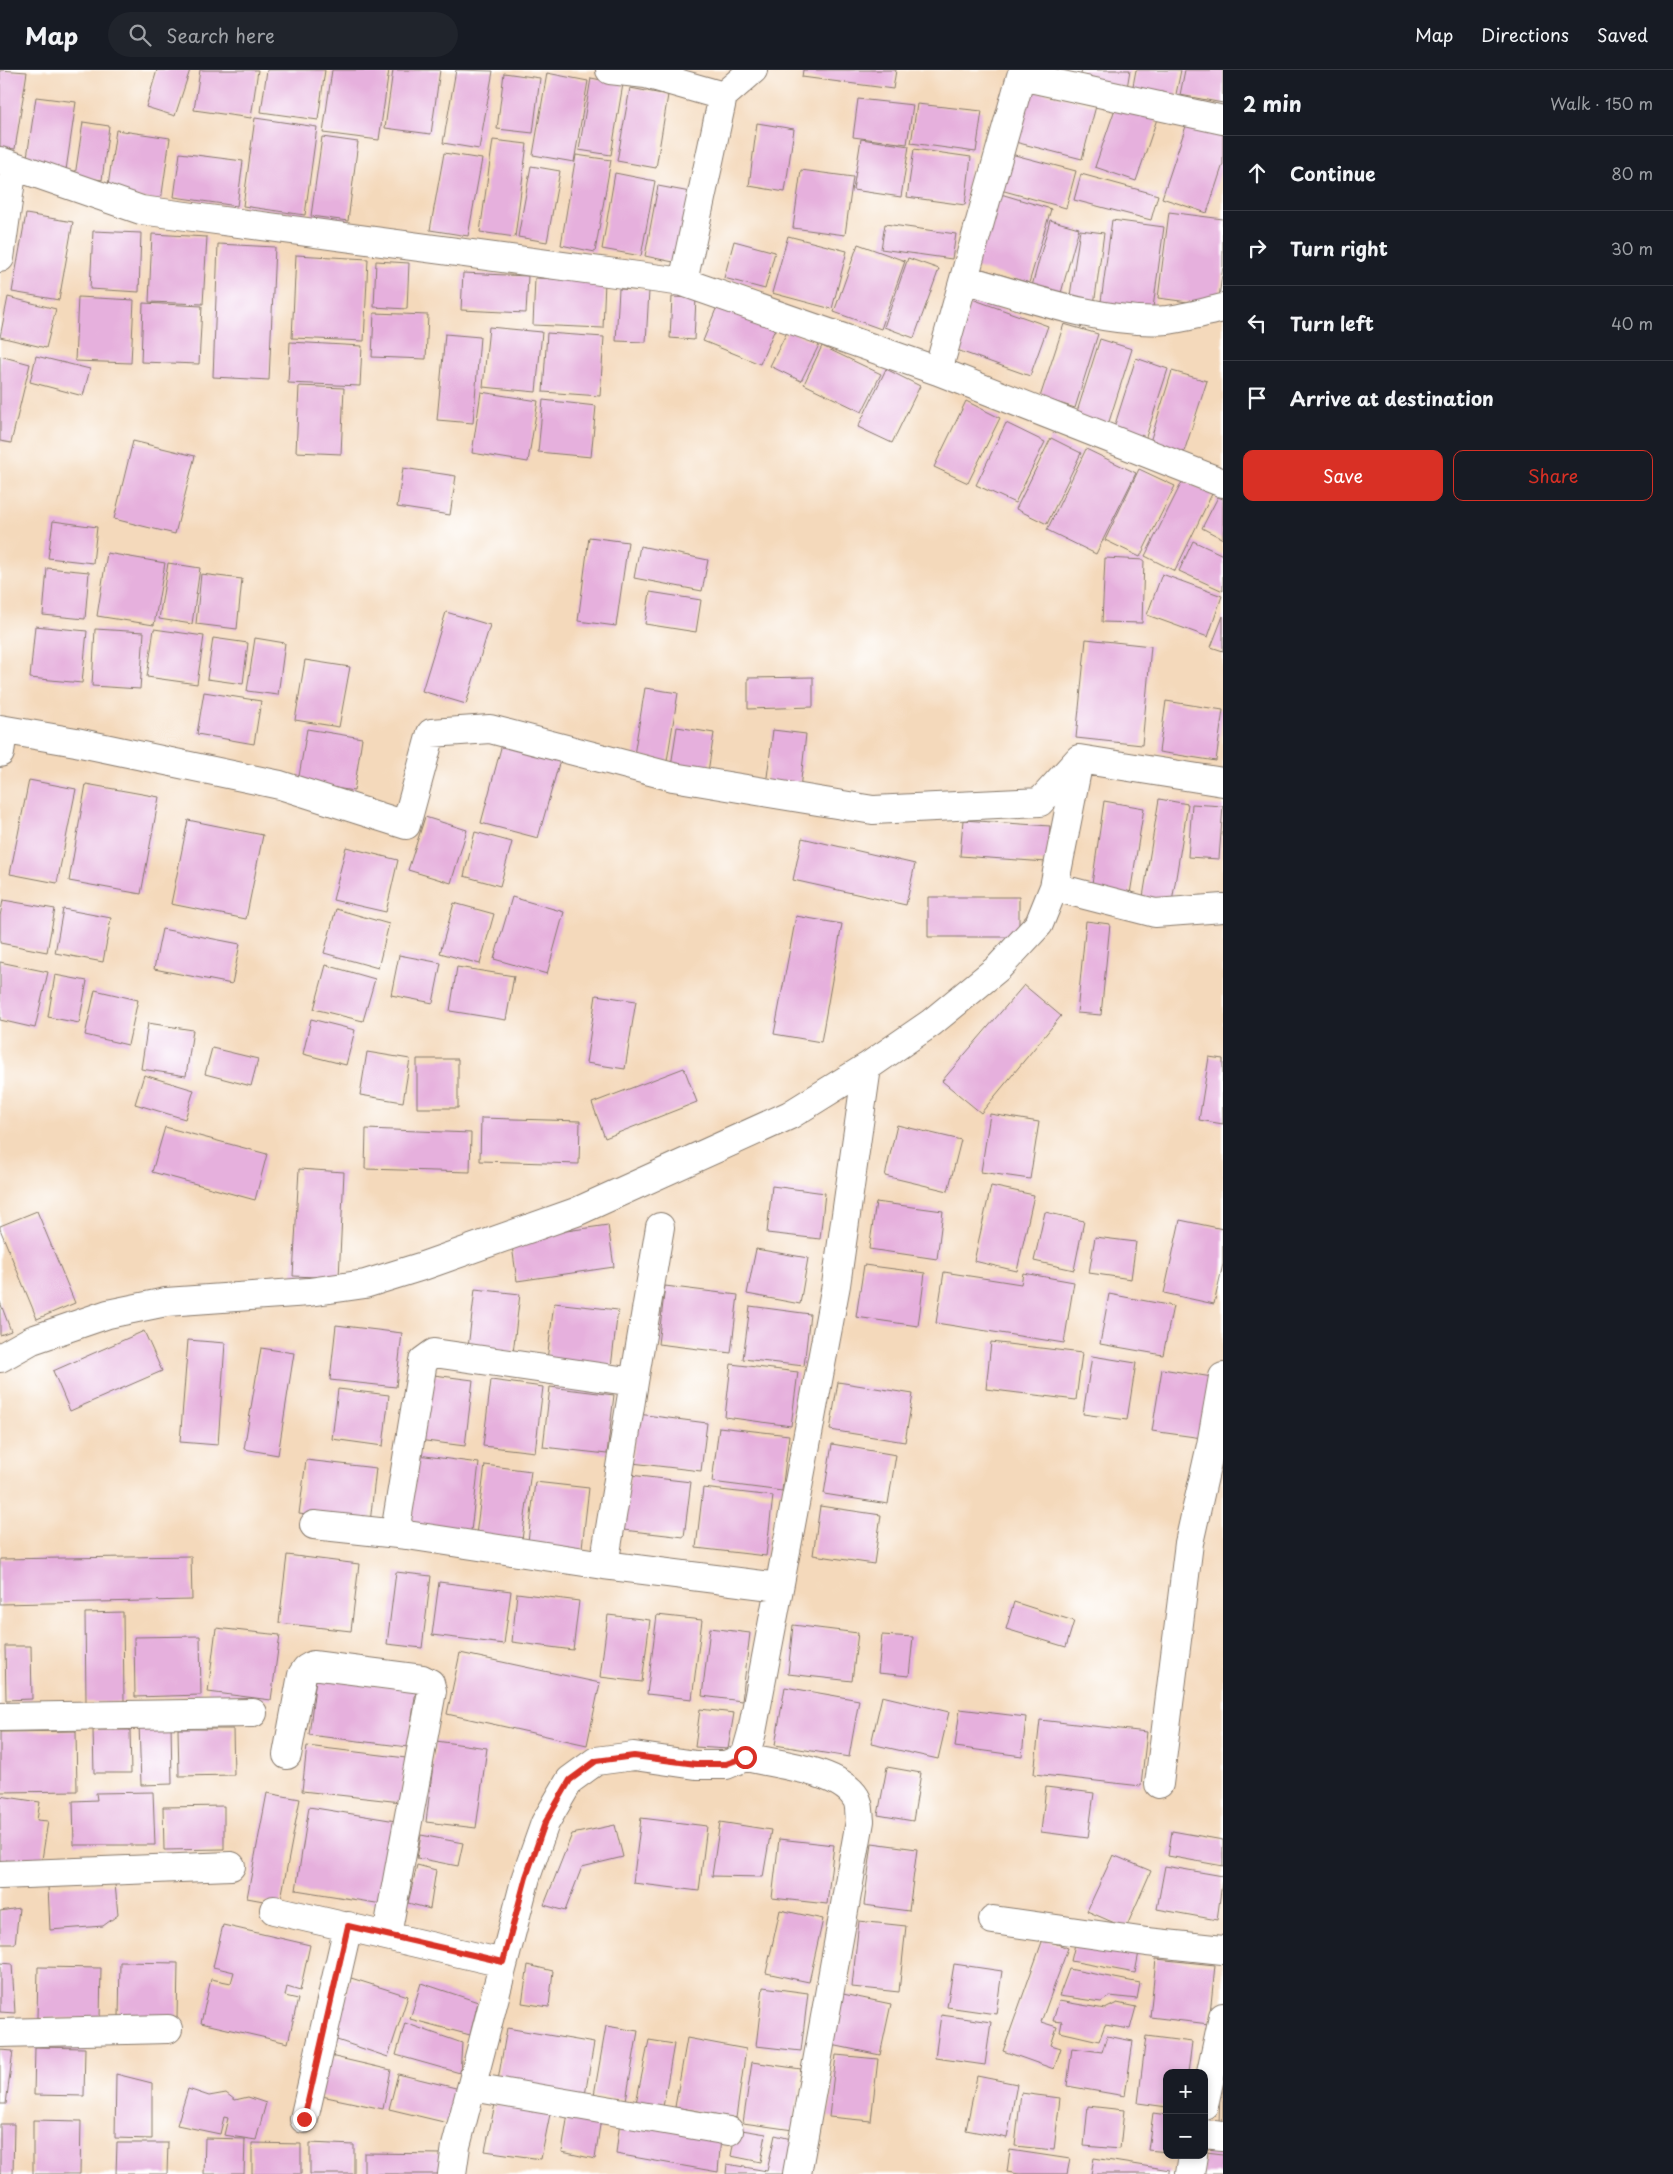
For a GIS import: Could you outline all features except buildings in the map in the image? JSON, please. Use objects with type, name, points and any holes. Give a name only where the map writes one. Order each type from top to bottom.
[{"type":"street","points":[[610,70],[646,74],[723,96]]},
{"type":"street","points":[[683,282],[723,96],[753,70]]},
{"type":"street","points":[[938,371],[1021,76],[1223,120]]},
{"type":"street","points":[[0,258],[6,164],[141,210],[683,282],[938,371],[1223,483]]},
{"type":"street","points":[[964,279],[1092,314],[1133,320],[1168,320],[1223,308]]},
{"type":"street","points":[[1,737],[76,742],[280,785],[406,825],[431,733],[490,730],[673,777],[873,810],[1040,802],[1079,759]]},
{"type":"street","points":[[1079,759],[1223,782]]},
{"type":"street","points":[[0,1358],[32,1340],[108,1314],[166,1302],[309,1292],[365,1284],[423,1266],[576,1212],[790,1115],[867,1067],[931,1023],[998,968],[1039,924],[1054,887],[1079,759]]},
{"type":"street","points":[[1054,887],[1155,913],[1223,908]]},
{"type":"street","points":[[745,1757],[752,1732],[836,1286],[867,1067]]},
{"type":"street","points":[[604,1565],[660,1227]]},
{"type":"street","points":[[407,1535],[399,1529],[397,1520],[423,1361],[428,1356],[434,1353],[634,1382]]},
{"type":"street","points":[[1158,1784],[1189,1543],[1211,1445],[1223,1377]]},
{"type":"street","points":[[314,1525],[407,1535],[604,1565],[779,1587]]},
{"type":"street","points":[[287,1755],[302,1675],[306,1669],[313,1665],[422,1679],[430,1683],[432,1691],[387,1935]]},
{"type":"street","points":[[0,1717],[252,1713]]},
{"type":"street","points":[[452,2174],[456,2146],[503,1962],[526,1877],[545,1823],[570,1780],[596,1761],[634,1756],[696,1764],[726,1764],[745,1757],[821,1774],[841,1782],[857,1799],[860,1821],[797,2174]]},
{"type":"street","points":[[0,1875],[230,1866]]},
{"type":"street","points":[[274,1910],[503,1962]]},
{"type":"street","points":[[994,1920],[1147,1942],[1223,1950]]},
{"type":"street","points":[[304,2119],[348,1926]]},
{"type":"street","points":[[0,2033],[168,2028]]},
{"type":"street","points":[[1208,2088],[1221,2034]]},
{"type":"street","points":[[472,2087],[729,2131]]},
{"type":"street","points":[[1208,2134],[1223,2136]]},
{"type":"street","points":[[1190,2174],[1192,2159]]},
{"type":"route","points":[[304,2119],[348,1926],[503,1962],[526,1877],[545,1823],[570,1780],[596,1761],[634,1756],[696,1764],[726,1764],[745,1757]]}]
